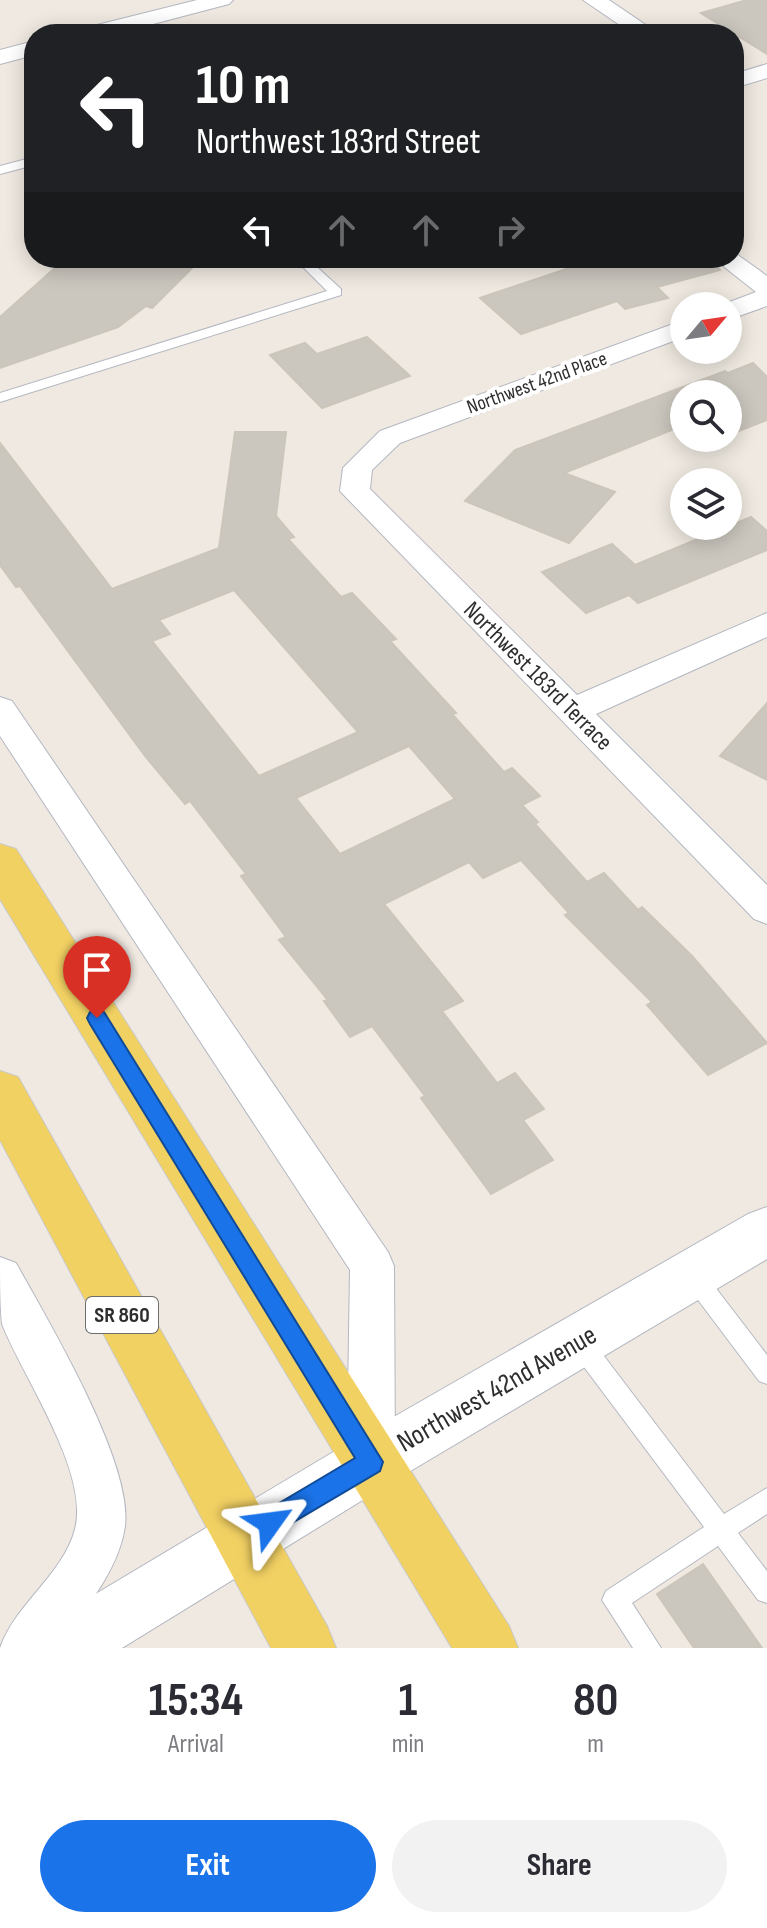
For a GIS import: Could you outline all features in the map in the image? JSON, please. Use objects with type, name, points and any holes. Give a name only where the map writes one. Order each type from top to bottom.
[{"type":"main road","points":[[0,861],[487,1648]]},
{"type":"main road","name":"SR 860","points":[[0,1092],[305,1648]]},
{"type":"street","points":[[128,24],[222,0]]},
{"type":"street","points":[[594,0],[632,24]]},
{"type":"street","points":[[0,57],[24,51]]},
{"type":"street","points":[[744,78],[767,71]]},
{"type":"street","points":[[740,268],[767,288]]},
{"type":"street","points":[[742,307],[767,297]]},
{"type":"street","name":"Northwest 42nd Place","points":[[390,437],[670,333]]},
{"type":"street","name":"Northwest 183rd Terrace","points":[[390,437],[358,468],[355,491],[767,909]]},
{"type":"street","points":[[572,711],[767,624]]},
{"type":"street","points":[[0,709],[372,1266],[371,1462]]},
{"type":"street","name":"Northwest 42nd Avenue","points":[[64,1648],[371,1462],[767,1231]]},
{"type":"street","points":[[0,1277],[77,1427],[95,1480],[101,1525],[85,1564],[25,1648]]},
{"type":"lane","points":[[0,170],[24,164]]},
{"type":"lane","points":[[0,398],[336,292],[311,268]]},
{"type":"lane","points":[[692,1275],[767,1373]]},
{"type":"lane","points":[[579,1341],[767,1591]]},
{"type":"lane","points":[[648,1648],[615,1600],[767,1500]]},
{"type":"building","points":[[747,0],[767,0],[767,54],[744,40],[744,24],[719,24],[701,13]]},
{"type":"building","points":[[55,268],[192,268],[152,308],[146,306],[118,327],[0,368],[0,317]]},
{"type":"building","points":[[569,268],[720,270],[657,287],[668,298],[625,309],[617,301],[521,334],[480,298]]},
{"type":"building","points":[[367,337],[410,376],[322,408],[270,355],[305,343],[317,354]]},
{"type":"building","points":[[753,363],[767,377],[767,420],[742,430],[742,380],[701,380],[725,371],[728,373]]},
{"type":"building","points":[[670,392],[670,431],[564,473],[615,492],[569,543],[465,501],[515,450]]},
{"type":"building","points":[[235,432],[286,432],[276,516],[294,537],[288,539],[341,597],[352,593],[396,639],[390,641],[456,713],[452,714],[504,772],[512,768],[540,796],[522,805],[587,882],[604,873],[638,910],[642,907],[692,956],[767,1043],[708,1075],[647,1005],[652,1002],[565,915],[569,913],[521,860],[483,878],[469,862],[384,904],[463,1001],[442,1011],[497,1083],[515,1073],[544,1109],[523,1120],[553,1160],[491,1194],[421,1098],[425,1096],[372,1026],[350,1037],[324,1001],[328,1000],[279,940],[286,937],[241,876],[246,874],[190,801],[185,804],[145,756],[20,586],[16,587],[0,565],[0,443],[112,589],[219,548]],"holes":[[[234,590],[358,732],[259,776],[152,641],[170,634],[159,620]],[[409,746],[455,799],[340,854],[296,798]]]},
{"type":"building","points":[[751,517],[767,531],[767,550],[638,603],[629,595],[586,613],[542,572],[612,544],[635,565],[695,540],[742,540],[742,521]]},
{"type":"building","points":[[767,703],[767,780],[720,756]]},
{"type":"building","points":[[703,1564],[762,1648],[694,1648],[657,1594]]},
{"type":"route","points":[[97,1018],[371,1462],[270,1523]]}]
